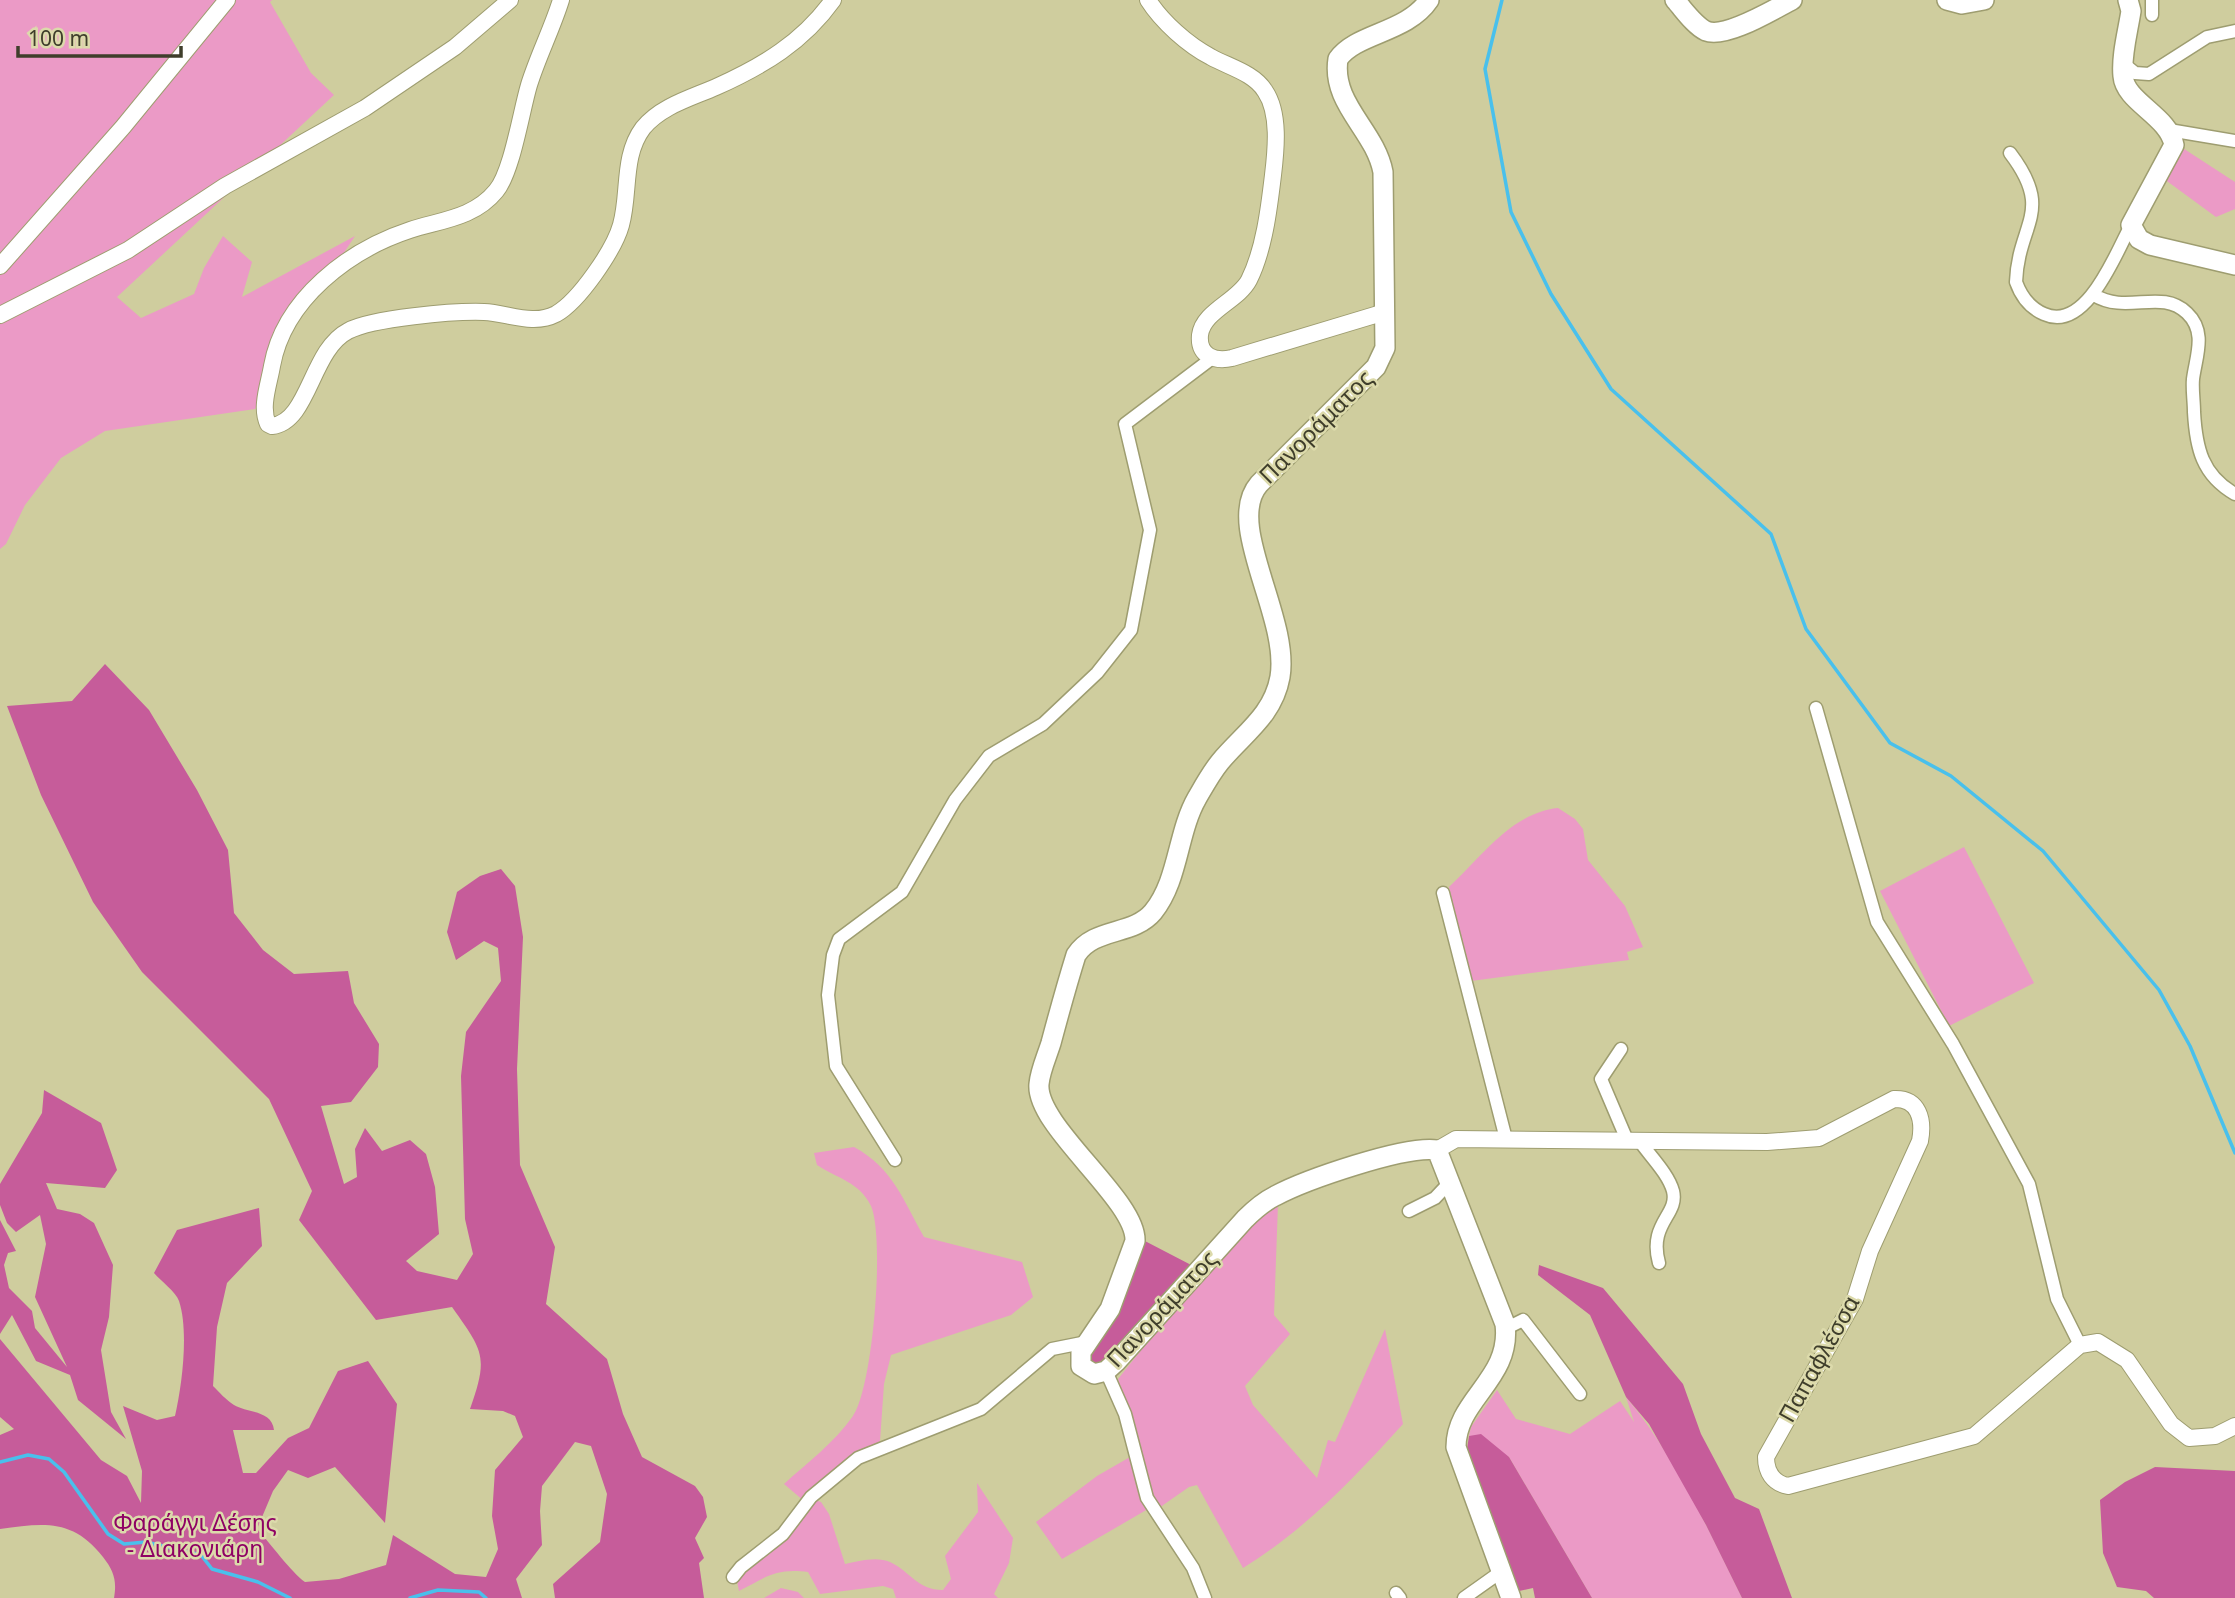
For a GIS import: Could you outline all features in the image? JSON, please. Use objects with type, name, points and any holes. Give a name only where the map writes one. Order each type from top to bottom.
[{"type":"main road","points":[[1385,312],[1385,189],[1382,164],[1367,132],[1341,95],[1336,69],[1342,54],[1411,19],[1429,0]]},
{"type":"main road","points":[[1675,0],[1703,29],[1716,33],[1737,27],[1792,0]]},
{"type":"main road","points":[[1947,0],[1962,4],[1984,0]]},
{"type":"main road","points":[[2128,0],[2131,10],[2123,76],[2129,89],[2169,130],[2174,145],[2131,225],[2139,239],[2150,245],[2235,265]]},
{"type":"main road","name":"Πανοράματος","points":[[1385,312],[1385,348],[1376,368],[1259,484],[1248,503],[1247,529],[1276,619],[1282,647],[1280,678],[1270,706],[1261,720],[1219,763],[1195,802],[1162,898],[1144,920],[1102,935],[1080,948],[1066,988],[1039,1084],[1040,1094],[1049,1113],[1089,1169],[1124,1210],[1136,1231],[1135,1241],[1110,1309],[1081,1352],[1081,1366],[1089,1373],[1106,1371],[1245,1219],[1266,1200],[1335,1173],[1422,1150],[1437,1150]]},
{"type":"main road","points":[[1437,1150],[1505,1329],[1506,1348],[1501,1363],[1464,1418],[1456,1440],[1459,1458],[1511,1598]]},
{"type":"street","points":[[0,266],[123,127],[227,0]]},
{"type":"street","points":[[0,315],[128,250],[236,180],[365,108],[455,47],[510,0]]},
{"type":"street","points":[[561,0],[530,81],[506,174],[498,189],[469,213],[412,229],[364,248],[342,263],[316,289],[281,335],[265,408],[268,424],[272,426],[287,422],[298,408],[322,354],[333,340],[349,330],[370,324],[457,314],[483,312],[541,319],[556,314],[589,279],[615,241],[621,224],[629,160],[635,140],[645,125],[670,107],[763,65],[803,36],[833,0]]},
{"type":"street","points":[[1148,0],[1195,47],[1258,83],[1271,104],[1276,133],[1264,227],[1249,278],[1202,327],[1202,347],[1211,359]]},
{"type":"street","points":[[2152,0],[2152,15]]},
{"type":"street","points":[[2124,64],[2135,73],[2149,74],[2207,37],[2235,31]]},
{"type":"street","points":[[2169,130],[2235,141]]},
{"type":"street","points":[[2010,153],[2025,173],[2033,192],[2030,227],[2016,276],[2018,289],[2034,309],[2052,317],[2067,315],[2094,295],[2131,225]]},
{"type":"street","points":[[2094,295],[2112,304],[2168,302],[2189,315],[2199,335],[2192,383],[2199,452],[2211,477],[2235,494]]},
{"type":"street","points":[[895,1160],[836,1066],[828,995],[833,955],[839,939],[902,892],[955,800],[989,756],[1043,724],[1097,673],[1131,631],[1150,530],[1125,424],[1211,359],[1239,356],[1385,312]]},
{"type":"street","points":[[1816,708],[1877,922],[1953,1044],[2029,1184],[2057,1299],[2080,1345],[2098,1342],[2121,1355],[2171,1424],[2189,1438],[2215,1436],[2235,1426]]},
{"type":"street","points":[[1443,893],[1506,1139]]},
{"type":"street","points":[[1621,1049],[1601,1079],[1633,1140],[1672,1187],[1674,1197],[1655,1239],[1659,1264]]},
{"type":"street","name":"Παπαφλέσσα","points":[[1437,1150],[1456,1139],[1811,1139],[1894,1100],[1909,1101],[1921,1116],[1920,1141],[1870,1251],[1854,1299],[1766,1457],[1769,1473],[1780,1484],[1788,1486],[1973,1436],[2080,1345]]},
{"type":"street","points":[[1409,1211],[1435,1198],[1451,1181]]},
{"type":"street","points":[[1505,1329],[1523,1320],[1580,1394]]},
{"type":"street","points":[[733,1577],[741,1567],[783,1534],[810,1497],[858,1458],[981,1409],[1052,1349],[1087,1342]]},
{"type":"street","points":[[1106,1371],[1125,1415],[1147,1497],[1193,1568],[1205,1598]]},
{"type":"street","points":[[1464,1598],[1502,1571]]},
{"type":"shaded area","points":[[0,0],[272,0],[270,2],[311,73],[334,95],[117,297],[141,318],[194,294],[204,268],[223,236],[252,262],[242,297],[355,236],[294,328],[255,409],[105,431],[61,458],[25,505],[6,544],[0,549]]},
{"type":"shaded area","points":[[2178,145],[2235,182],[2235,209],[2216,217],[2160,176]]},
{"type":"shaded area","points":[[1558,808],[1575,819],[1583,829],[1588,860],[1625,906],[1643,947],[1627,952],[1629,960],[1471,981],[1449,887],[1512,827],[1526,818]]},
{"type":"shaded area","points":[[1964,847],[2034,983],[1949,1026],[1880,891]]},
{"type":"shaded area","points":[[854,1147],[888,1175],[924,1237],[1022,1262],[1033,1297],[1011,1315],[891,1355],[884,1384],[880,1441],[804,1501],[784,1484],[829,1444],[853,1416],[860,1400],[871,1346],[877,1248],[871,1206],[861,1191],[817,1165],[814,1153]]},
{"type":"shaded area","points":[[1278,1204],[1274,1315],[1290,1334],[1245,1386],[1253,1405],[1317,1478],[1328,1440],[1335,1442],[1385,1329],[1403,1424],[1308,1520],[1243,1568],[1197,1485],[1189,1487],[1156,1510],[1118,1379],[1174,1309],[1260,1217]]},
{"type":"shaded area","points":[[1497,1390],[1516,1419],[1570,1434],[1620,1401],[1634,1422],[1626,1397],[1675,1468],[1742,1598],[1592,1598],[1509,1457],[1469,1436],[1471,1427]]},
{"type":"shaded area","points":[[1130,1457],[1148,1509],[1062,1559],[1036,1522],[1097,1476]]},
{"type":"shaded area","points":[[977,1483],[1013,1538],[1009,1563],[994,1594],[998,1598],[896,1598],[893,1589],[883,1586],[820,1594],[808,1572],[797,1571],[772,1575],[739,1591],[737,1581],[744,1570],[815,1500],[821,1502],[829,1514],[845,1564],[885,1560],[920,1584],[943,1590],[951,1579],[945,1556],[978,1512]]},
{"type":"shaded area","points":[[781,1588],[798,1592],[804,1598],[764,1598]]},
{"type":"green space","name":"Φαράγγι Δέσης - Διακονιάρη","points":[[105,664],[149,710],[197,790],[228,850],[234,913],[263,950],[294,974],[348,971],[354,1003],[379,1044],[378,1067],[351,1102],[321,1106],[344,1184],[357,1177],[355,1149],[365,1128],[382,1151],[410,1140],[426,1154],[435,1187],[439,1234],[406,1261],[417,1271],[457,1280],[473,1254],[465,1219],[461,1076],[466,1032],[501,981],[498,948],[484,941],[456,960],[447,932],[457,892],[480,876],[501,869],[515,886],[523,937],[517,1069],[520,1165],[555,1247],[546,1304],[607,1359],[623,1414],[642,1457],[695,1486],[703,1497],[707,1517],[695,1538],[704,1558],[699,1563],[704,1598],[555,1598],[553,1584],[600,1542],[607,1494],[591,1446],[575,1442],[542,1486],[542,1545],[516,1579],[522,1598],[114,1598],[115,1581],[110,1567],[92,1544],[80,1535],[69,1529],[44,1525],[0,1529],[0,1435],[14,1429],[0,1417],[0,1339],[101,1460],[127,1476],[141,1503],[142,1471],[123,1406],[157,1420],[175,1416],[183,1358],[184,1327],[179,1301],[172,1290],[154,1273],[177,1230],[259,1208],[262,1246],[227,1283],[217,1327],[213,1386],[234,1405],[264,1415],[272,1424],[274,1430],[233,1430],[243,1473],[256,1473],[288,1438],[309,1428],[338,1371],[368,1361],[397,1404],[385,1523],[335,1467],[308,1478],[288,1470],[273,1491],[257,1529],[299,1577],[305,1582],[339,1579],[386,1565],[393,1535],[455,1574],[486,1577],[498,1549],[492,1516],[495,1470],[523,1437],[515,1416],[503,1411],[470,1409],[480,1377],[480,1355],[471,1334],[452,1307],[376,1320],[299,1220],[312,1191],[269,1099],[142,972],[93,902],[41,795],[7,706],[72,701]]},
{"type":"green space","points":[[44,1090],[101,1123],[117,1170],[105,1188],[46,1183],[57,1209],[80,1214],[94,1223],[113,1265],[109,1317],[101,1350],[111,1412],[126,1439],[78,1400],[70,1375],[36,1361],[12,1315],[0,1334],[0,1220],[16,1251],[8,1253],[4,1265],[9,1288],[32,1311],[35,1328],[67,1367],[35,1297],[46,1244],[40,1215],[16,1232],[7,1223],[0,1205],[0,1184],[42,1113]]},
{"type":"green space","points":[[1143,1240],[1195,1267],[1098,1371],[1084,1356]]},
{"type":"green space","points":[[1539,1265],[1603,1288],[1683,1384],[1701,1434],[1735,1498],[1759,1509],[1792,1598],[1742,1598],[1706,1525],[1649,1424],[1626,1397],[1590,1315],[1538,1275]]},
{"type":"green space","points":[[1481,1434],[1509,1457],[1592,1598],[1535,1598],[1533,1588],[1519,1591],[1467,1449],[1469,1436]]},
{"type":"green space","points":[[2155,1467],[2235,1471],[2235,1598],[2154,1598],[2146,1591],[2117,1587],[2103,1553],[2100,1500],[2125,1482]]},
{"type":"waterway","points":[[1502,0],[1485,69],[1511,212],[1551,294],[1611,389],[1771,534],[1806,629],[1890,743],[1951,776],[2043,851],[2159,990],[2190,1046],[2235,1153]]},
{"type":"waterway","points":[[0,1462],[28,1455],[49,1459],[64,1472],[108,1534],[124,1544],[146,1542],[201,1555],[212,1569],[258,1582],[290,1598]]},
{"type":"waterway","points":[[410,1598],[438,1590],[479,1592],[486,1598]]}]
